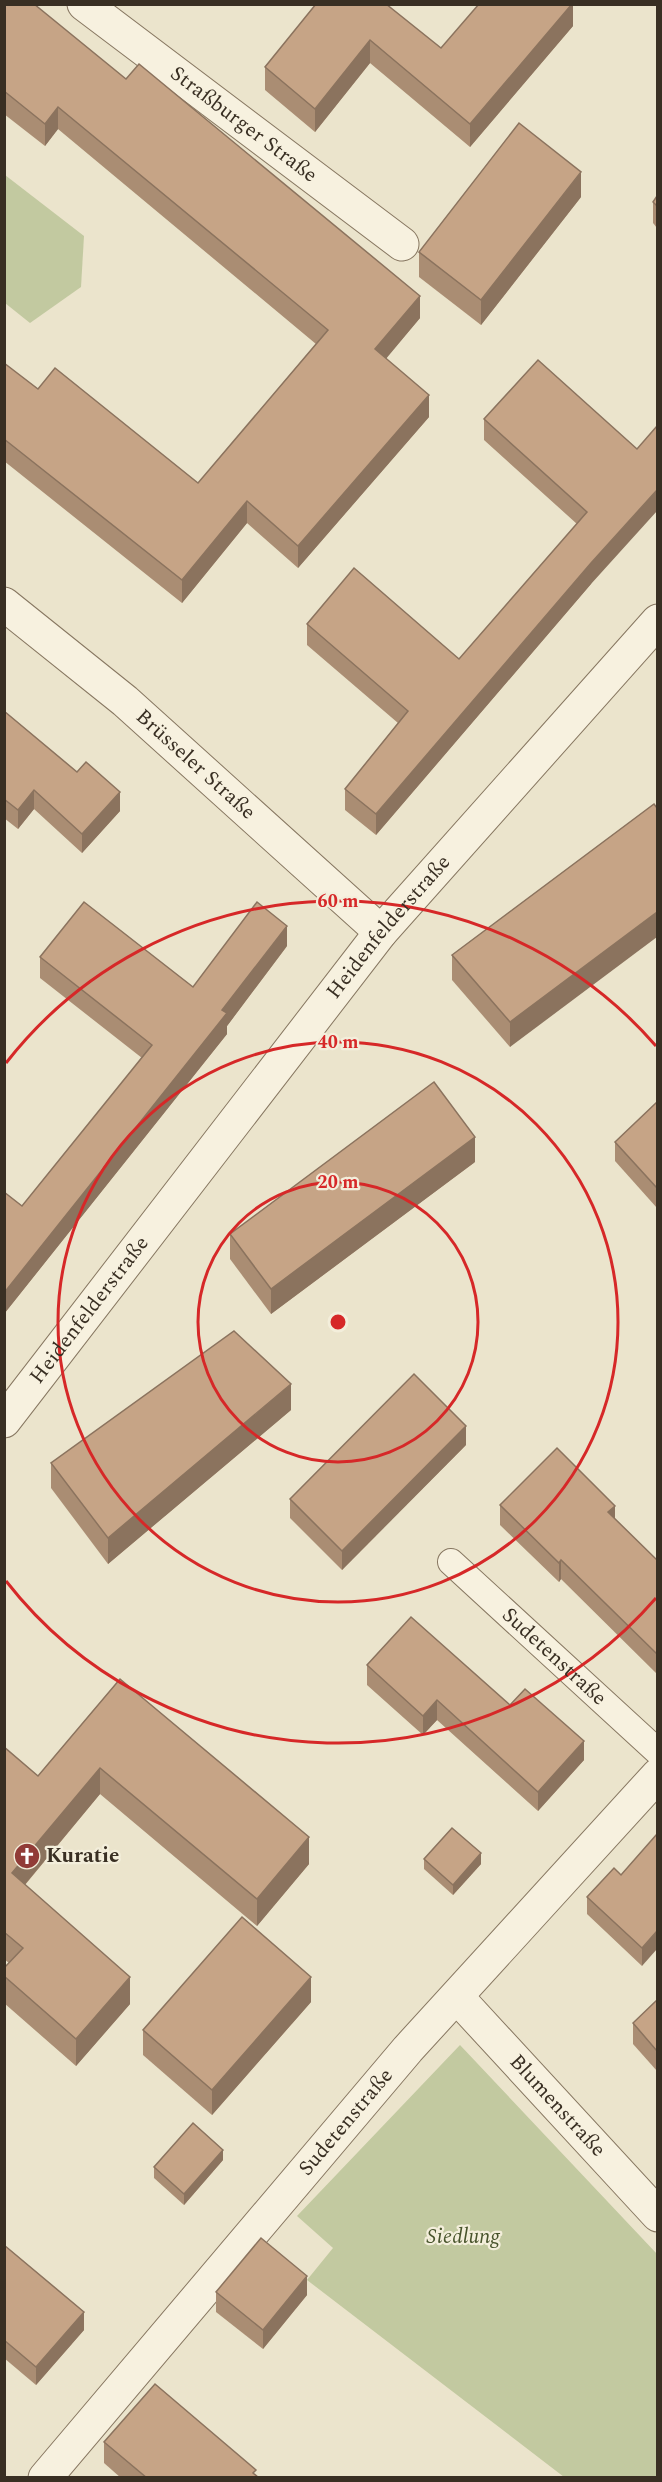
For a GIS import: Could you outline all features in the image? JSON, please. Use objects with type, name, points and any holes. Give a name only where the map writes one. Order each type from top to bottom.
[{"type":"street","name":"Straßburger Straße","points":[[84,4],[402,244]]},
{"type":"street","name":"Brüsseler Straße","points":[[4,604],[125,701],[381,932]]},
{"type":"street","name":"Heidenfelderstraße","points":[[4,1421],[381,932],[657,621]]},
{"type":"street","name":"Sudetenstraße","points":[[45,2478],[408,2049],[657,1775]]},
{"type":"street","name":"Blumenstraße","points":[[457,1997],[657,2215]]},
{"type":"lane","name":"Sudetenstraße","points":[[451,1562],[657,1752]]},
{"type":"green space","points":[[5,175],[84,236],[81,287],[30,323],[5,303]]},
{"type":"green space","name":"Siedlung","points":[[460,2045],[657,2254],[657,2477],[564,2477],[307,2280],[333,2248],[297,2216]]},
{"type":"building","points":[[4,4],[34,4],[126,79],[139,64],[420,296],[375,349],[429,395],[298,546],[247,501],[182,580],[4,439],[4,363],[38,389],[55,368],[198,483],[328,330],[58,107],[45,124],[4,91]]},
{"type":"building","points":[[316,4],[386,4],[441,48],[479,4],[572,4],[470,124],[370,40],[315,109],[265,67]]},
{"type":"building","points":[[519,123],[581,172],[481,300],[419,252]]},
{"type":"building","points":[[538,360],[637,449],[657,426],[657,490],[591,563],[376,814],[345,789],[408,711],[307,624],[354,568],[459,659],[587,512],[484,419]]},
{"type":"building","points":[[4,711],[77,772],[86,762],[120,792],[82,834],[34,790],[18,810],[4,799]]},
{"type":"building","points":[[654,804],[657,808],[657,912],[510,1022],[452,955]]},
{"type":"building","points":[[84,902],[193,987],[257,902],[287,926],[222,1010],[227,1013],[4,1293],[4,1192],[22,1206],[152,1045],[40,957]]},
{"type":"building","points":[[434,1082],[475,1137],[271,1289],[230,1234]]},
{"type":"building","points":[[657,1102],[657,1188],[615,1142]]},
{"type":"building","points":[[234,1331],[291,1384],[108,1538],[51,1463]]},
{"type":"building","points":[[414,1374],[466,1426],[342,1551],[290,1499]]},
{"type":"building","points":[[557,1448],[615,1506],[608,1512],[657,1560],[657,1654],[561,1560],[559,1563],[500,1505]]},
{"type":"building","points":[[411,1617],[510,1705],[525,1689],[584,1741],[538,1792],[437,1700],[423,1716],[367,1665]]},
{"type":"building","points":[[120,1679],[309,1837],[257,1899],[100,1768],[12,1873],[130,1977],[76,2039],[4,1976],[4,1968],[23,1948],[4,1932],[4,1747],[38,1776]]},
{"type":"building","points":[[452,1828],[481,1853],[453,1885],[424,1859]]},
{"type":"building","points":[[657,1834],[657,1931],[642,1948],[587,1897],[614,1868],[621,1875]]},
{"type":"building","points":[[242,1917],[311,1977],[212,2090],[143,2030]]},
{"type":"building","points":[[657,2000],[657,2051],[633,2023]]},
{"type":"building","points":[[193,2123],[223,2150],[184,2194],[154,2167]]},
{"type":"building","points":[[261,2238],[307,2276],[263,2330],[216,2292]]},
{"type":"building","points":[[4,2245],[84,2312],[36,2367],[4,2340]]},
{"type":"building","points":[[155,2384],[256,2470],[253,2473],[259,2478],[147,2478],[104,2442]]},
{"type":"place","name":"Kuratie","points":[[27,1856]]}]
